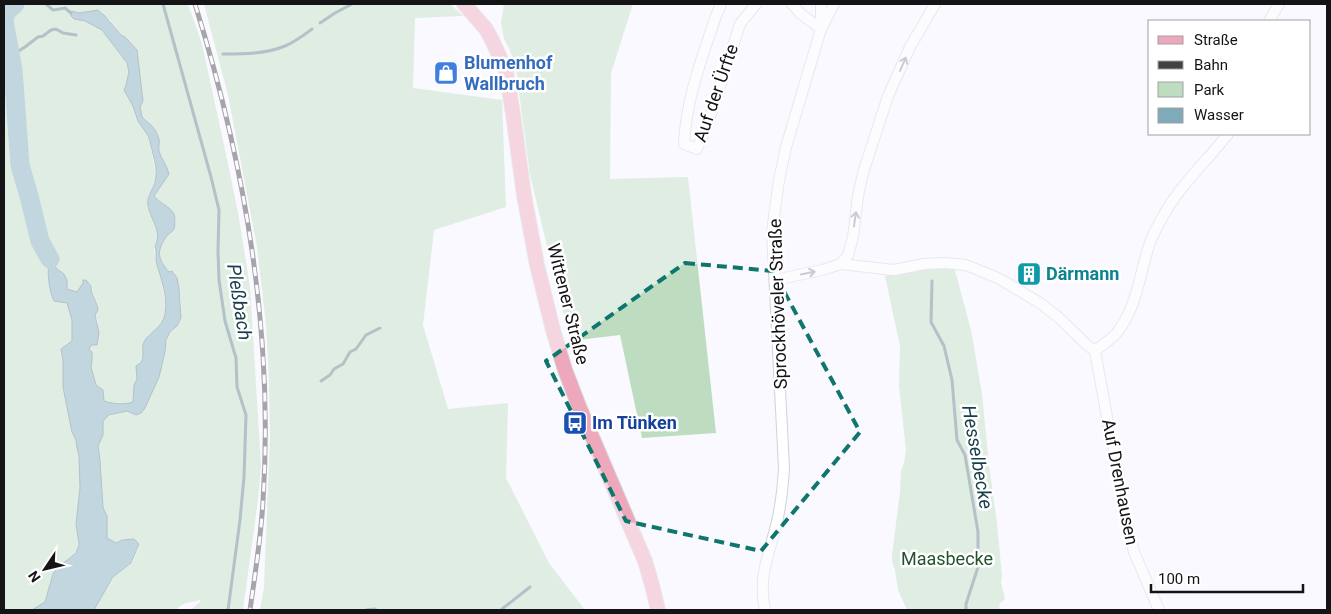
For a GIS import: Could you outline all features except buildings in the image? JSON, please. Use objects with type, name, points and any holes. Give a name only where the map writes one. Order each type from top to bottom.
[{"type":"main road","name":"Wittener Straße","points":[[464,4],[486,29],[506,71],[514,114],[524,195],[537,265],[553,330],[580,410],[645,561],[658,610]]},
{"type":"street","name":"Auf der Ürfte","points":[[721,4],[690,97],[684,144],[697,149],[709,120],[740,24],[756,4]]},
{"type":"street","points":[[792,4],[801,14],[821,29]]},
{"type":"street","points":[[821,4],[821,29]]},
{"type":"street","name":"Sprockhöveler Straße","points":[[765,610],[762,581],[780,506],[784,468],[772,232],[779,180],[786,147],[821,29],[834,4]]},
{"type":"street","points":[[841,264],[848,255],[853,237],[863,173],[888,96],[910,46],[934,4]]},
{"type":"street","points":[[1269,20],[1279,4]]},
{"type":"street","points":[[775,280],[841,264],[894,270],[938,263],[966,265],[1000,279],[1040,303],[1095,351],[1115,334],[1129,313],[1136,296],[1151,238],[1162,216],[1175,195],[1227,135]]},
{"type":"street","name":"Auf Drenhausen","points":[[1095,351],[1127,525],[1134,552],[1159,610]]},
{"type":"highlighted area","points":[[685,263],[773,271],[860,432],[761,551],[626,521],[546,361]]},
{"type":"green space","points":[[4,4],[43,4],[53,11],[64,9],[71,13],[74,19],[89,23],[100,29],[126,63],[129,77],[124,90],[133,106],[138,121],[149,137],[156,177],[148,196],[148,207],[158,235],[158,241],[154,246],[155,257],[160,273],[166,311],[162,321],[148,335],[144,355],[136,374],[137,379],[134,385],[133,402],[119,404],[104,401],[103,390],[96,385],[91,367],[92,352],[89,350],[98,322],[95,315],[98,310],[97,304],[92,286],[86,280],[83,281],[77,292],[67,289],[64,274],[50,260],[48,274],[52,297],[54,301],[67,303],[72,320],[72,341],[61,349],[63,387],[79,457],[80,488],[76,524],[78,546],[76,552],[57,568],[53,574],[45,602],[32,610],[4,610]]},
{"type":"green space","points":[[49,4],[188,4],[202,44],[238,212],[250,287],[261,466],[243,610],[191,610],[201,601],[199,600],[184,604],[176,610],[94,610],[114,577],[132,563],[140,544],[134,539],[122,539],[116,543],[107,538],[107,516],[103,508],[98,446],[103,435],[103,421],[109,416],[127,411],[136,415],[146,405],[161,369],[167,339],[181,319],[179,287],[173,271],[169,271],[165,267],[160,255],[166,236],[174,229],[175,216],[172,211],[154,196],[169,174],[159,151],[159,138],[154,128],[142,117],[140,107],[143,101],[140,89],[137,50],[121,35],[109,19],[98,10],[79,13],[63,6],[54,8]]},
{"type":"green space","points":[[204,4],[450,4],[463,16],[415,18],[413,88],[502,100],[506,207],[434,230],[423,325],[448,409],[508,403],[506,478],[549,563],[585,610],[260,610],[264,587],[270,435],[266,324],[257,247],[228,95]]},
{"type":"green space","points":[[504,4],[633,4],[611,73],[610,179],[688,177],[716,433],[642,438],[620,335],[570,341],[530,175],[516,69],[504,39],[501,22]]},
{"type":"green space","name":"Maasbecke","points":[[888,267],[954,267],[971,330],[982,394],[997,523],[1001,582],[1005,599],[1000,603],[999,610],[907,610],[898,590],[892,556],[901,471],[906,450],[899,386],[900,346],[885,276],[890,275]]},
{"type":"water","points":[[98,10],[137,50],[143,101],[140,107],[142,117],[156,131],[159,140],[159,151],[169,174],[154,196],[170,209],[174,215],[174,229],[163,242],[160,255],[165,267],[169,272],[172,271],[177,278],[181,318],[166,340],[159,377],[145,408],[136,415],[127,411],[109,415],[103,421],[103,435],[98,446],[103,508],[107,516],[107,538],[116,543],[122,540],[134,539],[139,544],[131,563],[113,577],[94,610],[32,610],[45,602],[53,574],[57,568],[76,553],[79,545],[76,524],[80,488],[79,456],[63,387],[61,349],[72,341],[72,320],[67,303],[54,301],[52,297],[48,274],[50,259],[57,269],[64,274],[67,280],[67,289],[77,292],[83,280],[86,280],[91,286],[98,310],[95,315],[99,333],[97,345],[91,345],[89,350],[92,352],[91,367],[96,385],[103,390],[104,401],[118,404],[133,402],[134,385],[137,379],[136,366],[140,364],[143,358],[144,342],[162,322],[166,309],[165,294],[156,260],[155,246],[158,236],[148,205],[148,198],[156,180],[155,163],[149,137],[138,121],[133,106],[124,90],[129,72],[127,63],[102,30],[71,16],[71,11],[79,13]]},
{"type":"waterway","points":[[4,21],[6,12],[15,4]]},
{"type":"waterway","points":[[46,4],[53,10],[65,8],[71,13]]},
{"type":"waterway","name":"Pleßbach","points":[[163,4],[219,210],[219,280],[225,321],[236,358],[237,387],[246,415],[244,477],[228,610]]},
{"type":"waterway","points":[[320,23],[352,4]]},
{"type":"waterway","points":[[4,21],[13,70],[20,165],[40,241],[50,259]]},
{"type":"waterway","points":[[11,56],[51,30],[56,29],[63,33],[76,35]]},
{"type":"waterway","points":[[223,54],[255,53],[278,49],[312,29]]},
{"type":"waterway","name":"Hesselbecke","points":[[932,281],[931,322],[944,346],[952,380],[957,440],[965,455],[978,532],[978,567],[966,604],[966,610]]},
{"type":"waterway","points":[[321,381],[330,375],[334,369],[343,364],[350,352],[356,349],[366,335],[380,328]]},
{"type":"waterway","points":[[502,609],[530,587]]},
{"type":"waterway","points":[[366,610],[376,610]]},
{"type":"railway","points":[[195,4],[213,64],[241,187],[260,312],[265,438],[262,515],[250,610]]},
{"type":"place","name":"Blumenhof Wallbruch","points":[[446,73]]},
{"type":"place","name":"Därmann","points":[[1029,274]]},
{"type":"place","name":"Im Tünken","points":[[575,423]]}]
